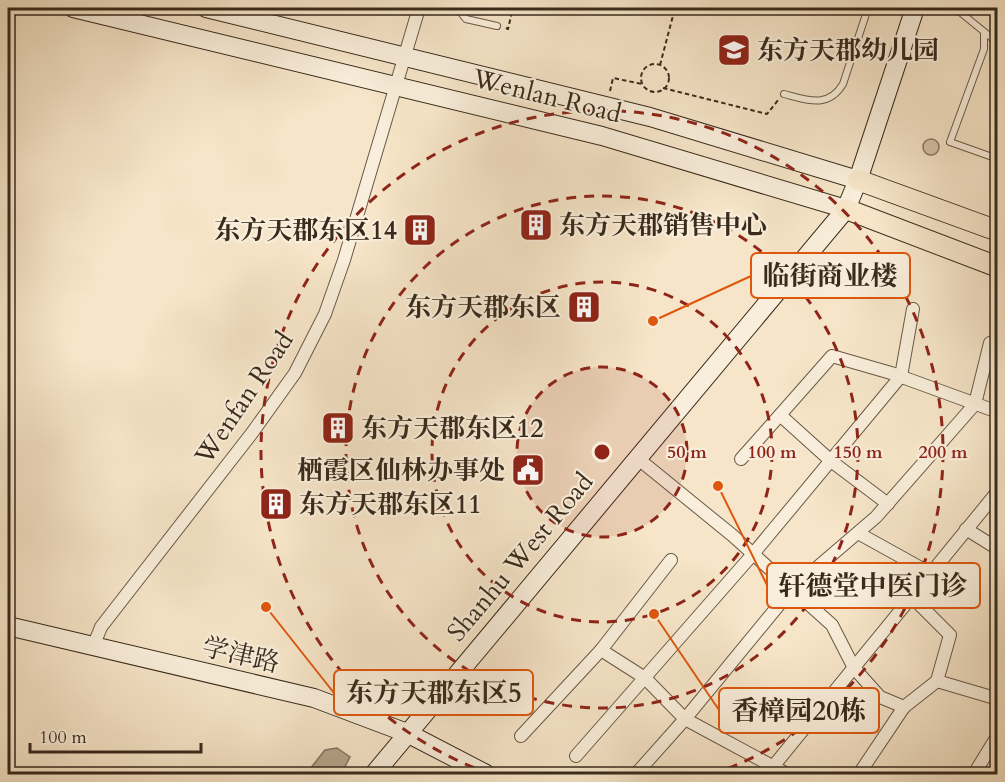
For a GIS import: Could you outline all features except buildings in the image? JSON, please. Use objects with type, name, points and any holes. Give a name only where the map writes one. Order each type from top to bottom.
[{"type":"main road","name":"Wenlan Road","points":[[73,8],[163,32],[602,136],[846,209],[998,267]]},
{"type":"main road","name":"Wenlan Road","points":[[206,8],[606,106],[858,180],[998,231]]},
{"type":"main road","name":"Shanhu West Road","points":[[374,774],[636,457],[846,209],[858,180],[915,8]]},
{"type":"main road","name":"学津路","points":[[8,626],[314,698],[407,733],[486,774]]},
{"type":"street","name":"Wenfan Road","points":[[93,647],[102,627],[246,442],[295,373],[325,314],[344,260],[419,8]]},
{"type":"street","points":[[576,756],[753,554],[902,376],[913,309]]},
{"type":"street","points":[[636,774],[685,719],[792,589],[858,533],[888,504],[975,404],[990,343]]},
{"type":"street","points":[[741,459],[832,356],[902,376],[998,412]]},
{"type":"street","points":[[780,415],[831,461],[888,504]]},
{"type":"street","points":[[636,457],[753,554],[832,626],[854,668],[880,697],[904,707]]},
{"type":"street","points":[[771,770],[998,490]]},
{"type":"street","points":[[966,529],[998,549]]},
{"type":"street","points":[[858,533],[930,573]]},
{"type":"street","points":[[521,736],[601,650],[671,560]]},
{"type":"street","points":[[859,774],[904,707],[937,681],[950,635],[911,596]]},
{"type":"street","points":[[601,650],[645,678],[685,719],[771,770],[788,774]]},
{"type":"street","points":[[937,681],[998,699]]},
{"type":"street","points":[[974,774],[998,735]]},
{"type":"lane","points":[[457,8],[466,19],[497,26]]},
{"type":"lane","points":[[784,94],[813,102],[824,100],[835,94],[843,84],[868,8]]},
{"type":"lane","points":[[955,8],[998,43]]},
{"type":"lane","points":[[984,32],[984,49],[950,142],[998,159]]},
{"type":"path","points":[[497,26],[508,28],[513,8]]},
{"type":"path","points":[[660,65],[675,8]]},
{"type":"path","points":[[730,8],[740,10],[743,8]]},
{"type":"path","points":[[642,84],[641,75],[646,66],[660,65]]},
{"type":"path","points":[[660,65],[668,76],[663,88]]},
{"type":"path","points":[[606,106],[613,78],[642,84],[654,92],[663,88],[767,114],[784,94]]},
{"type":"shaded area","points":[[931,139],[937,141],[939,147],[937,153],[931,155],[925,153],[923,147],[925,141]]},
{"type":"shaded area","points":[[337,748],[350,757],[341,774],[306,774],[325,750]]},
{"type":"place","name":"东方天郡幼儿园","points":[[734,50]]},
{"type":"place","name":"东方天郡销售中心","points":[[536,225]]},
{"type":"place","name":"东方天郡东区14","points":[[420,230]]},
{"type":"place","name":"东方天郡东区","points":[[584,307]]},
{"type":"place","name":"临街商业楼","points":[[653,321]]},
{"type":"place","name":"东方天郡东区12","points":[[338,428]]},
{"type":"place","name":"栖霞区仙林办事处","points":[[528,470]]},
{"type":"place","name":"轩德堂中医门诊","points":[[718,486]]},
{"type":"place","name":"东方天郡东区11","points":[[276,504]]},
{"type":"place","name":"东方天郡东区5","points":[[266,607]]},
{"type":"place","name":"香樟园20栋","points":[[654,614]]}]
